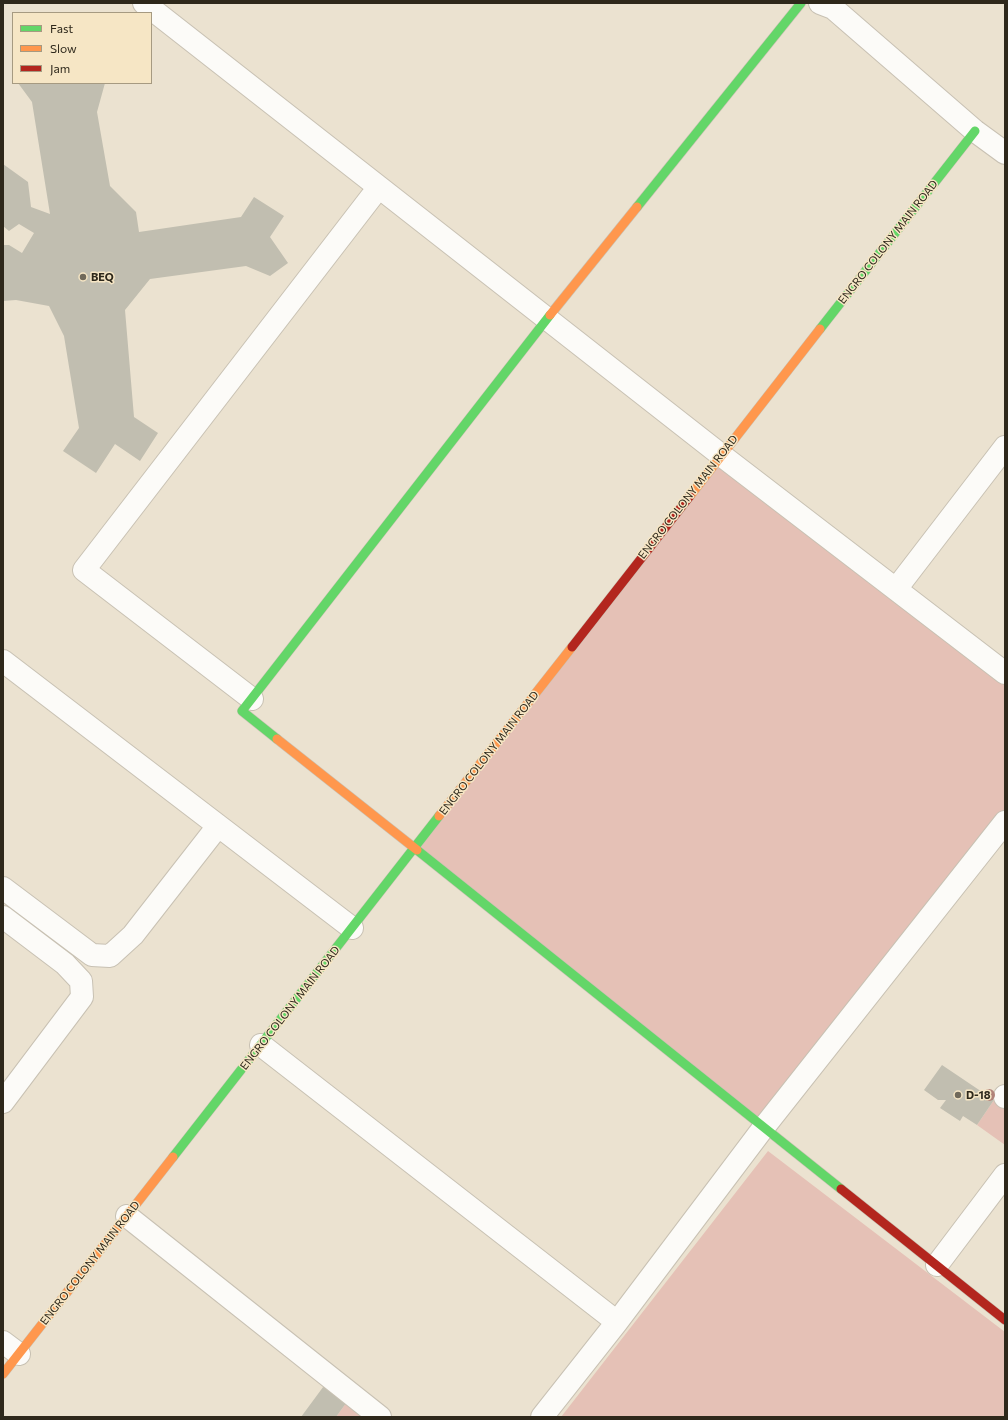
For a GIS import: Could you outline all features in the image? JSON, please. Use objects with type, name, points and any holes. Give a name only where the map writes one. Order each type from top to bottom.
[{"type":"street","points":[[144,3],[721,455],[1005,673]]},
{"type":"street","points":[[801,3],[547,319],[242,711],[1005,1320]]},
{"type":"street","points":[[820,3],[833,8],[975,131],[1005,153]]},
{"type":"street","name":"ENGRO COLONY MAIN ROAD","points":[[3,1374],[11,1348],[127,1216],[975,131]]},
{"type":"street","points":[[252,699],[84,570],[379,187]]},
{"type":"street","points":[[896,589],[1005,447]]},
{"type":"street","points":[[3,661],[352,928]]},
{"type":"street","points":[[542,1417],[617,1322],[764,1127],[1005,822]]},
{"type":"street","points":[[3,888],[92,955],[110,956],[133,935],[218,826]]},
{"type":"street","points":[[3,917],[65,964],[81,981],[82,998],[3,1102]]},
{"type":"street","points":[[261,1045],[617,1322]]},
{"type":"street","points":[[937,1265],[1005,1175]]},
{"type":"street","points":[[127,1216],[380,1417]]},
{"type":"shaded area","points":[[721,455],[1005,673],[1005,822],[764,1127],[414,848]]},
{"type":"shaded area","points":[[994,1100],[1005,1108],[1005,1145],[977,1125]]},
{"type":"shaded area","points":[[768,1151],[1005,1332],[1005,1417],[561,1417]]},
{"type":"shaded area","points":[[352,1395],[380,1417],[336,1417]]},
{"type":"building","name":"BEQ","points":[[19,84],[105,84],[97,112],[110,186],[136,212],[139,232],[241,217],[254,197],[284,216],[270,237],[288,263],[270,276],[246,266],[150,279],[125,310],[134,417],[158,433],[140,461],[115,444],[96,473],[63,451],[79,428],[64,336],[49,306],[16,300],[3,301],[3,245],[9,245],[22,253],[34,233],[19,224],[9,231],[3,226],[3,164],[28,182],[31,207],[50,214],[32,102]]},
{"type":"building","name":"D-18","points":[[942,1065],[994,1100],[977,1125],[963,1116],[960,1121],[940,1108],[946,1100],[938,1100],[924,1090]]},
{"type":"building","points":[[329,1379],[352,1395],[336,1417],[301,1417]]},
{"type":"traffic: fast","points":[[637,207],[801,3]]},
{"type":"traffic: fast","points":[[820,329],[975,131]]},
{"type":"traffic: fast","points":[[277,739],[242,711],[550,315]]},
{"type":"traffic: fast","points":[[173,1157],[439,816]]},
{"type":"traffic: fast","points":[[417,850],[841,1189]]},
{"type":"traffic: slow","points":[[550,315],[637,207]]},
{"type":"traffic: slow","points":[[690,496],[820,329]]},
{"type":"traffic: slow","points":[[439,816],[572,647]]},
{"type":"traffic: slow","points":[[277,739],[417,850]]},
{"type":"traffic: slow","points":[[3,1374],[173,1157]]},
{"type":"traffic: jam","points":[[572,647],[690,496]]},
{"type":"traffic: jam","points":[[841,1189],[1005,1320]]},
{"type":"place","name":"BEQ","points":[[83,277]]},
{"type":"place","name":"D-18","points":[[958,1095]]}]
